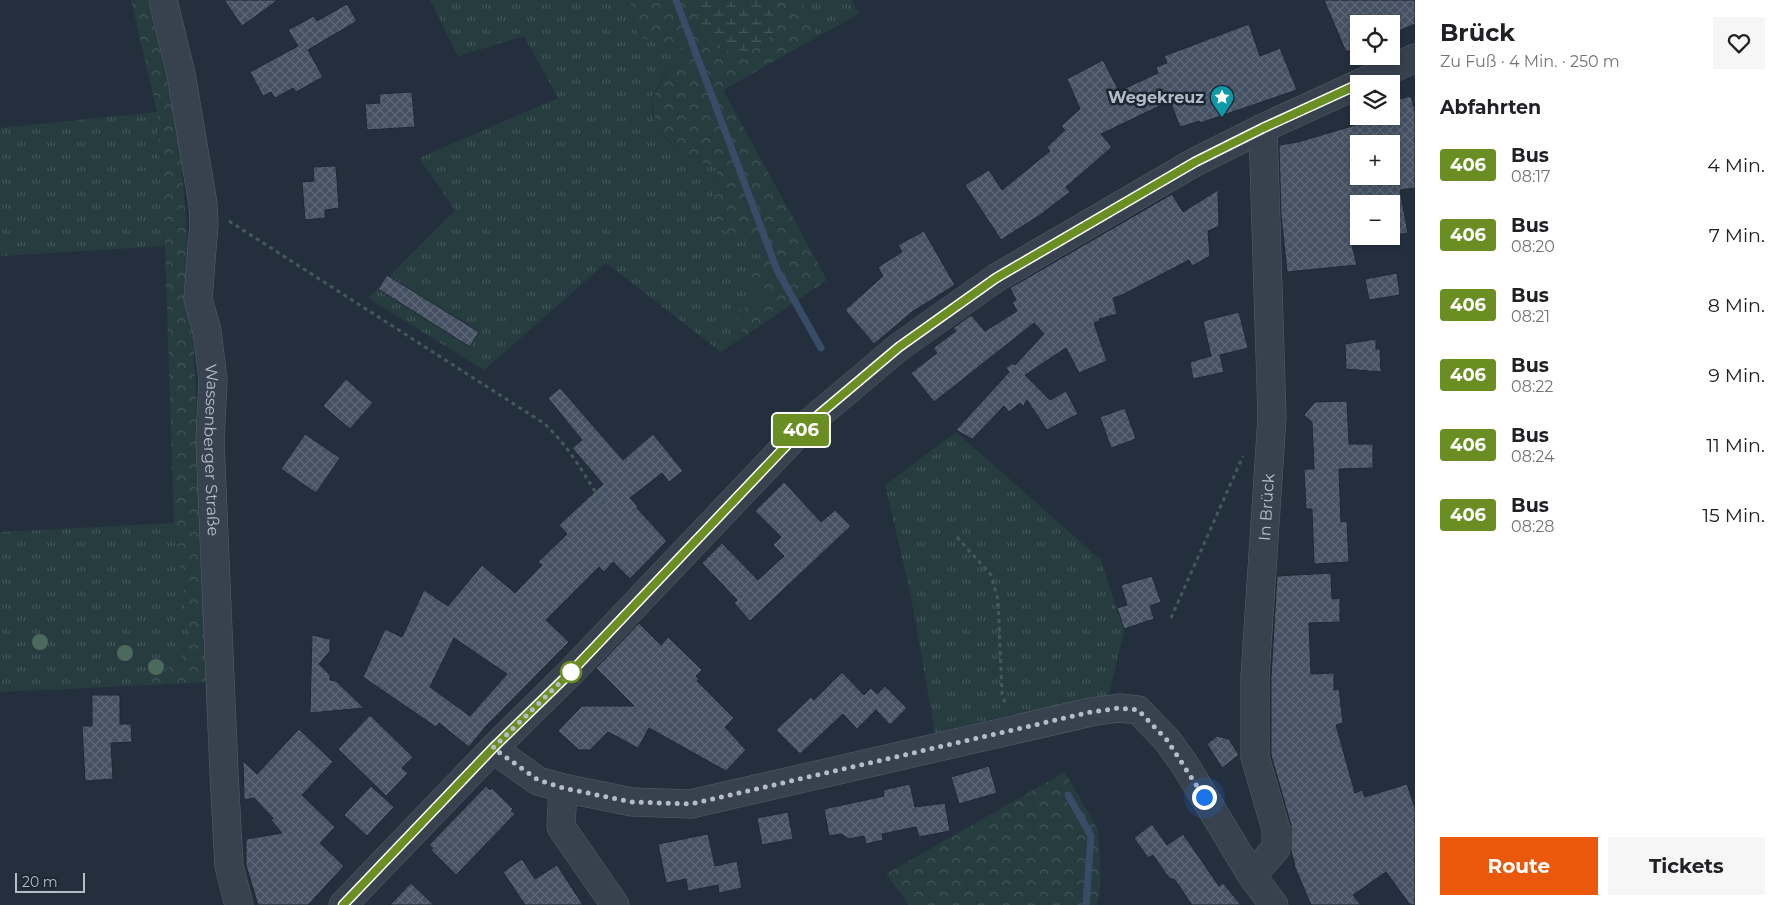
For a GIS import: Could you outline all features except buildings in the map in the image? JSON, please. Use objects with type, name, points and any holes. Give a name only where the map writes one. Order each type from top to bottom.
[{"type":"street","name":"Wassenberger Straße","points":[[163,0],[181,74],[203,204],[204,224],[198,298],[207,331],[213,380],[210,441],[224,773],[229,866],[238,905]]},
{"type":"street","points":[[1378,75],[1415,58]]},
{"type":"street","points":[[343,905],[493,748],[571,672],[803,428],[899,347],[996,278],[1195,162],[1350,88]]},
{"type":"street","name":"In Brück","points":[[1252,876],[1276,848],[1276,829],[1255,757],[1255,676],[1272,417],[1263,128]]},
{"type":"street","points":[[493,748],[538,780],[563,788],[632,802],[691,804],[1091,712],[1119,708],[1138,710],[1171,746],[1252,876],[1274,905]]},
{"type":"street","points":[[563,788],[561,827],[616,905]]},
{"type":"path","points":[[203,204],[545,424],[560,438],[606,509]]},
{"type":"path","points":[[1171,618],[1246,448]]},
{"type":"path","points":[[957,537],[991,575],[998,600],[1002,694],[1015,729]]},
{"type":"green space","points":[[131,0],[148,0],[180,144],[191,286],[209,682],[151,685],[154,675],[178,662],[190,639],[174,523],[165,246],[157,112]]},
{"type":"green space","points":[[430,0],[631,0],[631,19],[685,49],[705,53],[673,63],[655,92],[652,110],[658,128],[676,150],[695,161],[718,167],[715,186],[744,240],[769,248],[773,300],[757,303],[738,321],[745,336],[721,352],[606,263],[484,370],[368,298],[455,210],[419,158],[558,98],[524,36],[458,56]]},
{"type":"green space","points":[[631,0],[801,0],[817,37],[723,90],[827,280],[745,336],[738,321],[739,310],[772,300],[758,292],[751,284],[754,263],[769,248],[744,240],[720,229],[712,208],[718,167],[693,161],[679,152],[656,127],[652,101],[673,63],[704,53],[658,44],[639,36],[631,19]]},
{"type":"green space","points":[[683,0],[769,0],[775,12],[773,34],[760,46],[742,55],[715,47],[703,32],[696,12]]},
{"type":"green space","points":[[801,0],[852,0],[859,14],[817,37]]},
{"type":"green space","points":[[157,112],[165,246],[0,256],[0,128]]},
{"type":"green space","points":[[956,432],[1101,560],[1124,631],[1109,695],[935,733],[910,591],[885,485]]},
{"type":"green space","points":[[174,523],[190,639],[178,662],[154,675],[151,685],[0,692],[0,532]]},
{"type":"green space","points":[[1065,772],[1098,830],[1101,882],[1097,905],[909,905],[886,874]]},
{"type":"waterway","points":[[676,0],[777,270],[821,348]]},
{"type":"waterway","points":[[1068,795],[1091,836],[1086,905]]},
{"type":"bus line","name":"406","points":[[343,905],[493,748],[571,672],[803,428],[899,347],[996,278],[1195,162],[1350,88]]},
{"type":"place","name":"Wegekreuz","points":[[1222,118]]},
{"type":"route","points":[[571,672],[493,748],[538,780],[563,788],[632,802],[691,804],[1091,712],[1119,708],[1138,710],[1167,740],[1204,797]]}]
